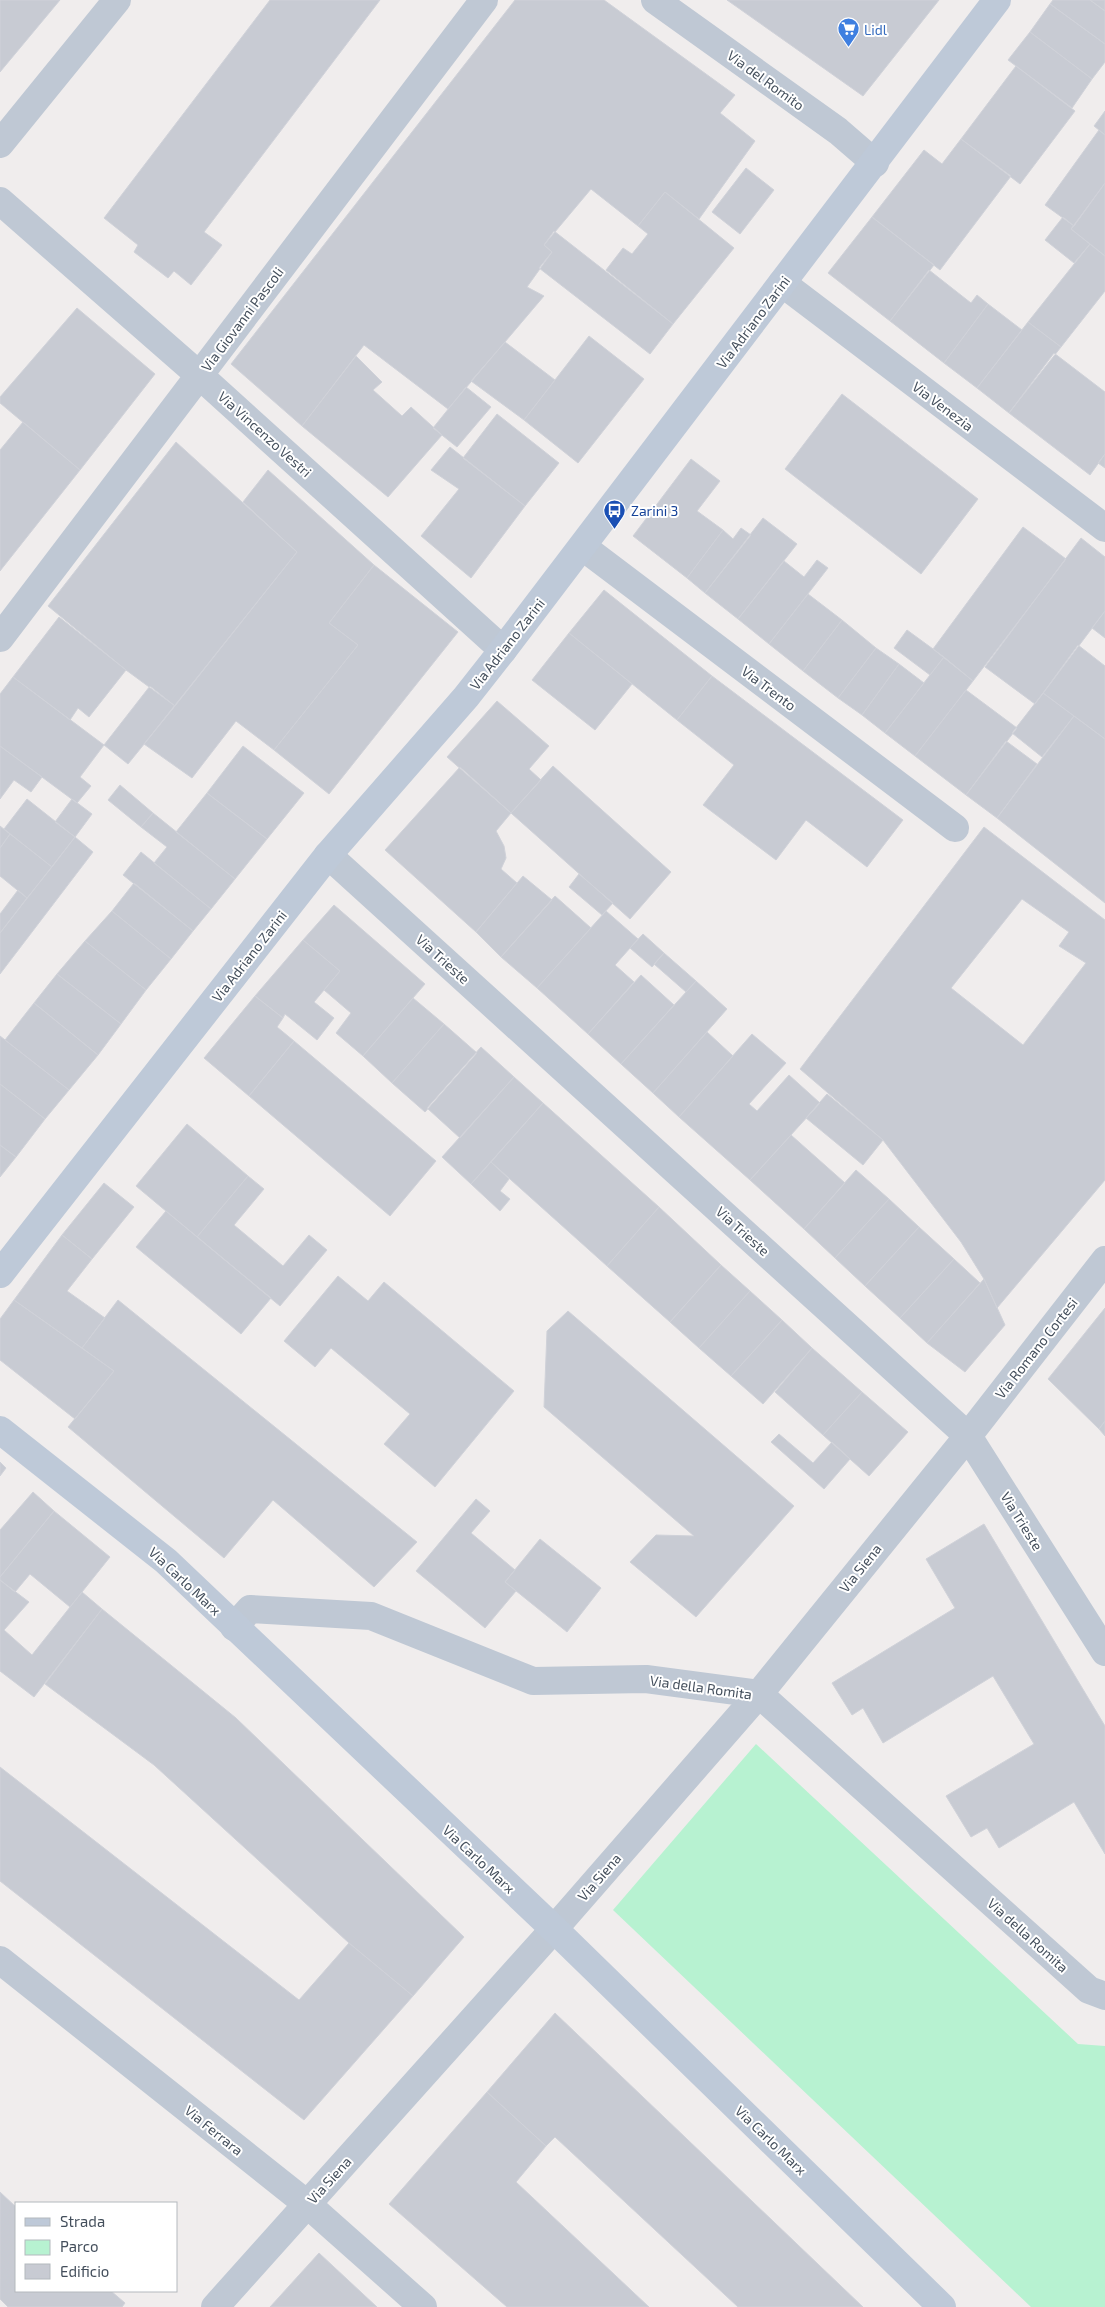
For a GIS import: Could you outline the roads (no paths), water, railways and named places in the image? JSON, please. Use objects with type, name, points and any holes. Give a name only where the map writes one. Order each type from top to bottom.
[{"type":"street","points":[[0,144],[117,0]]},
{"type":"street","name":"Via Giovanni Pascoli","points":[[0,638],[484,0]]},
{"type":"street","name":"Via del Romito","points":[[655,0],[838,132],[874,163]]},
{"type":"street","name":"Via Adriano Zarini","points":[[0,1274],[328,855],[466,697],[503,650],[996,0]]},
{"type":"street","name":"Via Vincenzo Vestri","points":[[0,202],[199,375],[503,650]]},
{"type":"street","name":"Via Venezia","points":[[782,283],[1105,528]]},
{"type":"street","name":"Via Trento","points":[[582,547],[954,828]]},
{"type":"street","name":"Via Trieste","points":[[328,855],[968,1436],[1105,1652]]},
{"type":"street","name":"Via Romano Cortesi","points":[[968,1436],[1105,1260]]},
{"type":"street","name":"Via Carlo Marx","points":[[0,1430],[166,1561],[234,1628],[554,1929],[942,2307]]},
{"type":"street","name":"Via Siena","points":[[215,2307],[554,1929],[758,1694],[968,1436]]},
{"type":"street","name":"Via della Romita","points":[[234,1628],[250,1609],[371,1616],[533,1681],[646,1679],[758,1694],[1089,1990],[1105,1996]]},
{"type":"street","name":"Via Ferrara","points":[[0,1960],[307,2204],[423,2307]]},
{"type":"place","name":"Lidl","points":[[848,48]]},
{"type":"place","name":"Zarini 3","points":[[615,529]]}]
